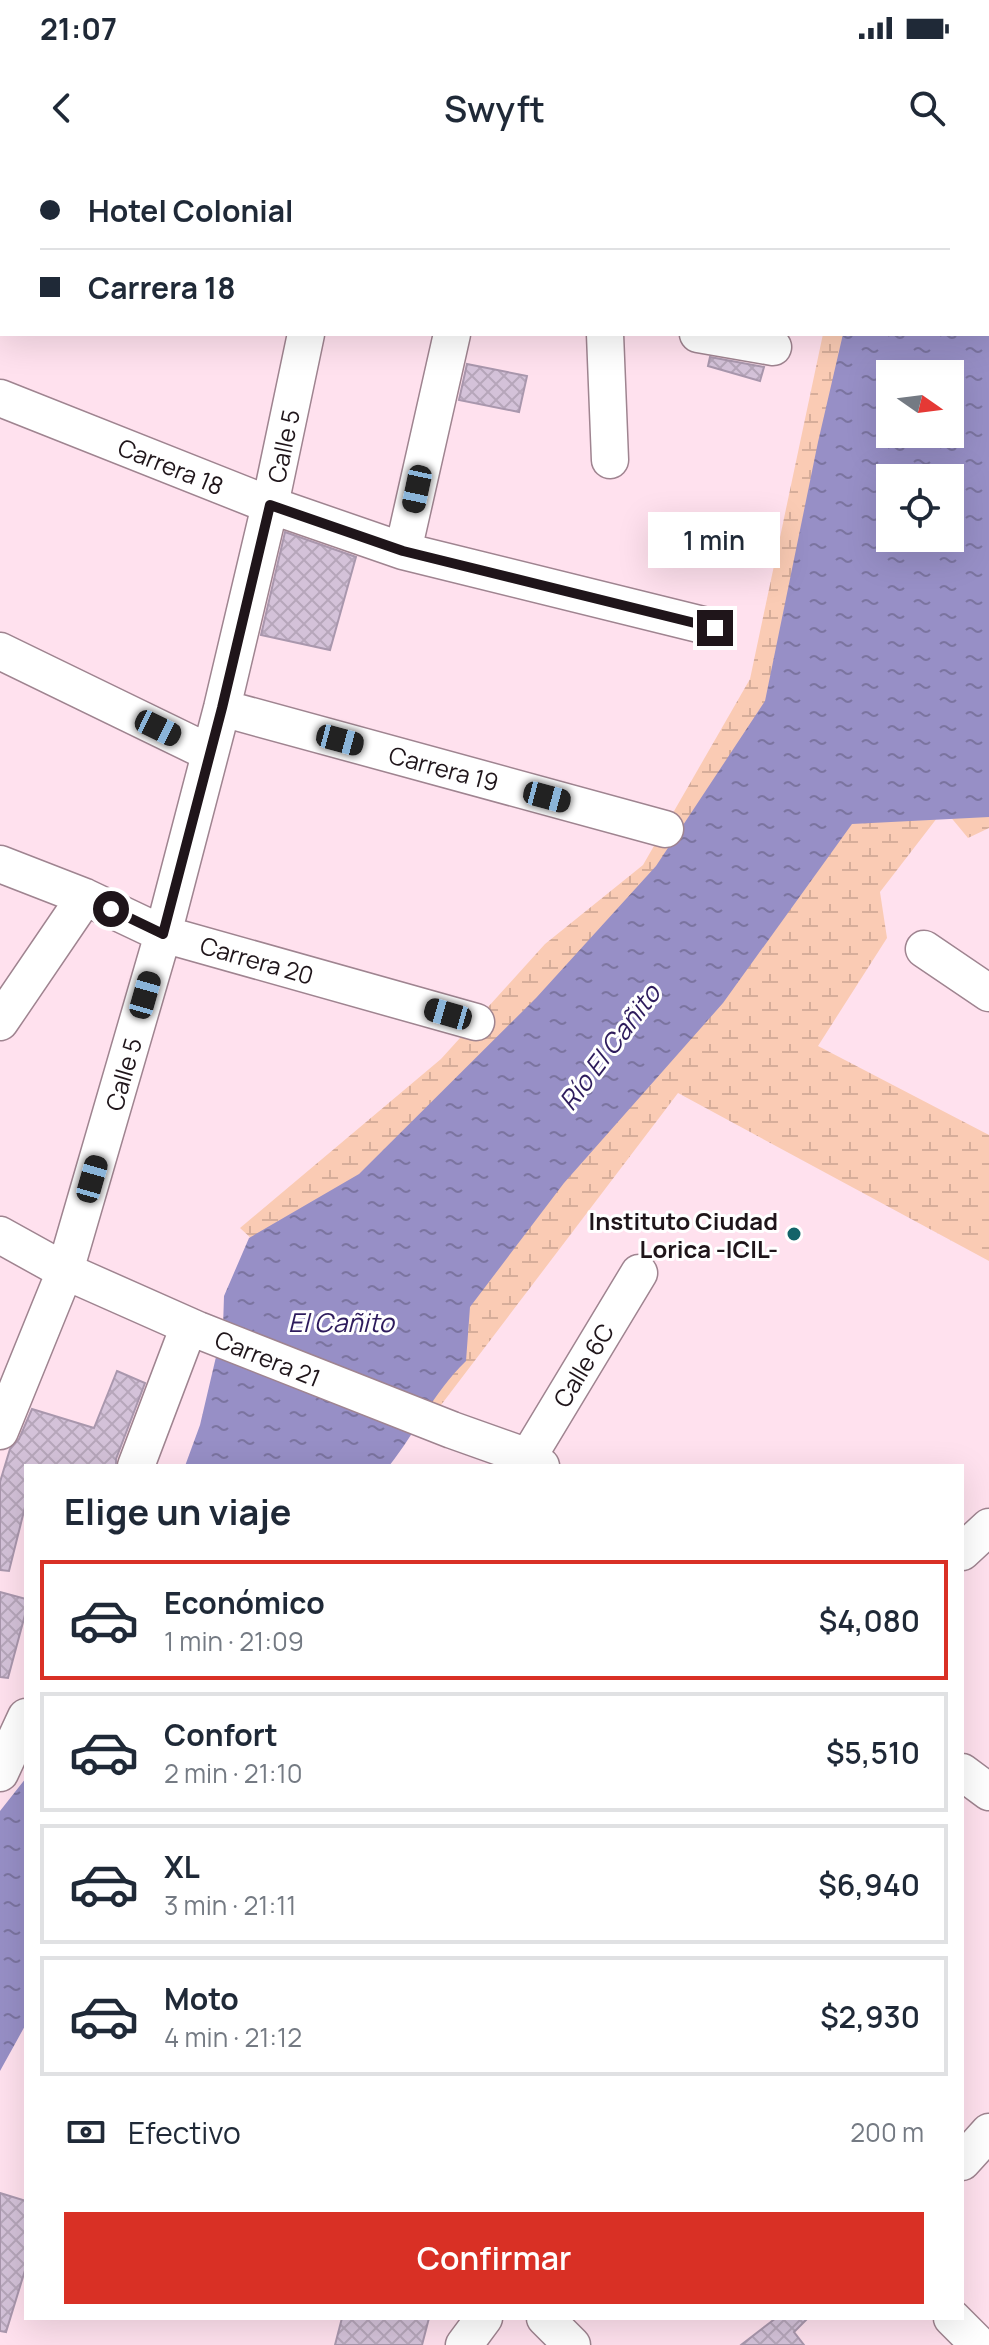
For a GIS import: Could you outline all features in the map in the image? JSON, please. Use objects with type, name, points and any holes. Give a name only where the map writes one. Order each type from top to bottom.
[{"type":"street","name":"Calle 5","points":[[0,1431],[65,1271],[163,934],[222,708],[306,336]]},
{"type":"street","points":[[403,551],[452,336]]},
{"type":"street","points":[[605,336],[610,460]]},
{"type":"street","points":[[710,336],[773,347]]},
{"type":"street","name":"Carrera 18","points":[[0,398],[270,505],[403,551],[715,628]]},
{"type":"street","points":[[0,651],[210,753]]},
{"type":"street","name":"Carrera 19","points":[[222,708],[665,829]]},
{"type":"street","name":"Carrera 20","points":[[0,864],[85,897],[163,934],[476,1022]]},
{"type":"street","points":[[0,1022],[85,897]]},
{"type":"street","points":[[924,949],[989,993]]},
{"type":"street","name":"Carrera 21","points":[[0,1235],[65,1271],[194,1328],[534,1462]]},
{"type":"street","name":"Calle 6C","points":[[534,1462],[639,1273]]},
{"type":"street","points":[[137,1464],[194,1328]]},
{"type":"street","points":[[964,1550],[989,1527]]},
{"type":"street","points":[[0,1773],[24,1721]]},
{"type":"street","points":[[964,1773],[989,1792]]},
{"type":"street","points":[[964,2160],[989,2132]]},
{"type":"street","points":[[464,2345],[483,2320]]},
{"type":"street","points":[[547,2320],[572,2345]]},
{"type":"street","points":[[954,2320],[979,2345]]},
{"type":"green space","name":"El Cañito","points":[[823,336],[989,336],[989,828],[968,838],[944,809],[880,892],[887,938],[818,1046],[989,1135],[989,1261],[678,1093],[438,1409],[240,1228],[441,1059],[545,944],[643,865],[750,679]]},
{"type":"water","name":"El Cañito","points":[[843,336],[989,336],[989,817],[852,824],[723,1003],[564,1183],[470,1307],[466,1361],[444,1386],[391,1464],[186,1464],[200,1425],[223,1327],[224,1296],[249,1238],[359,1174],[536,998],[656,866],[765,701]]},
{"type":"water","points":[[24,1781],[24,2028],[0,2071],[0,1811]]},
{"type":"building","points":[[710,357],[764,367],[760,381],[708,366]]},
{"type":"building","points":[[467,364],[527,376],[519,412],[459,400]]},
{"type":"building","points":[[285,532],[356,557],[330,650],[261,635]]},
{"type":"building","points":[[117,1371],[145,1383],[116,1464],[24,1464],[24,1511],[9,1571],[0,1570],[0,1482],[10,1449],[19,1439],[32,1409],[94,1428]]},
{"type":"building","points":[[0,1592],[24,1598],[24,1618],[8,1678],[0,1677]]},
{"type":"building","points":[[0,2193],[24,2200],[24,2274],[6,2332],[0,2331]]},
{"type":"building","points":[[341,2320],[428,2320],[422,2345],[335,2345]]},
{"type":"building","points":[[773,2320],[806,2320],[794,2332],[804,2345],[741,2345]]},
{"type":"place","name":"Instituto Ciudad Lorica -ICIL-","points":[[794,1234]]},
{"type":"route","points":[[111,909],[163,934],[222,708],[270,505],[403,551],[715,628]]},
{"type":"water label","name":"Río El Cañito","points":[[609,1047]]}]
